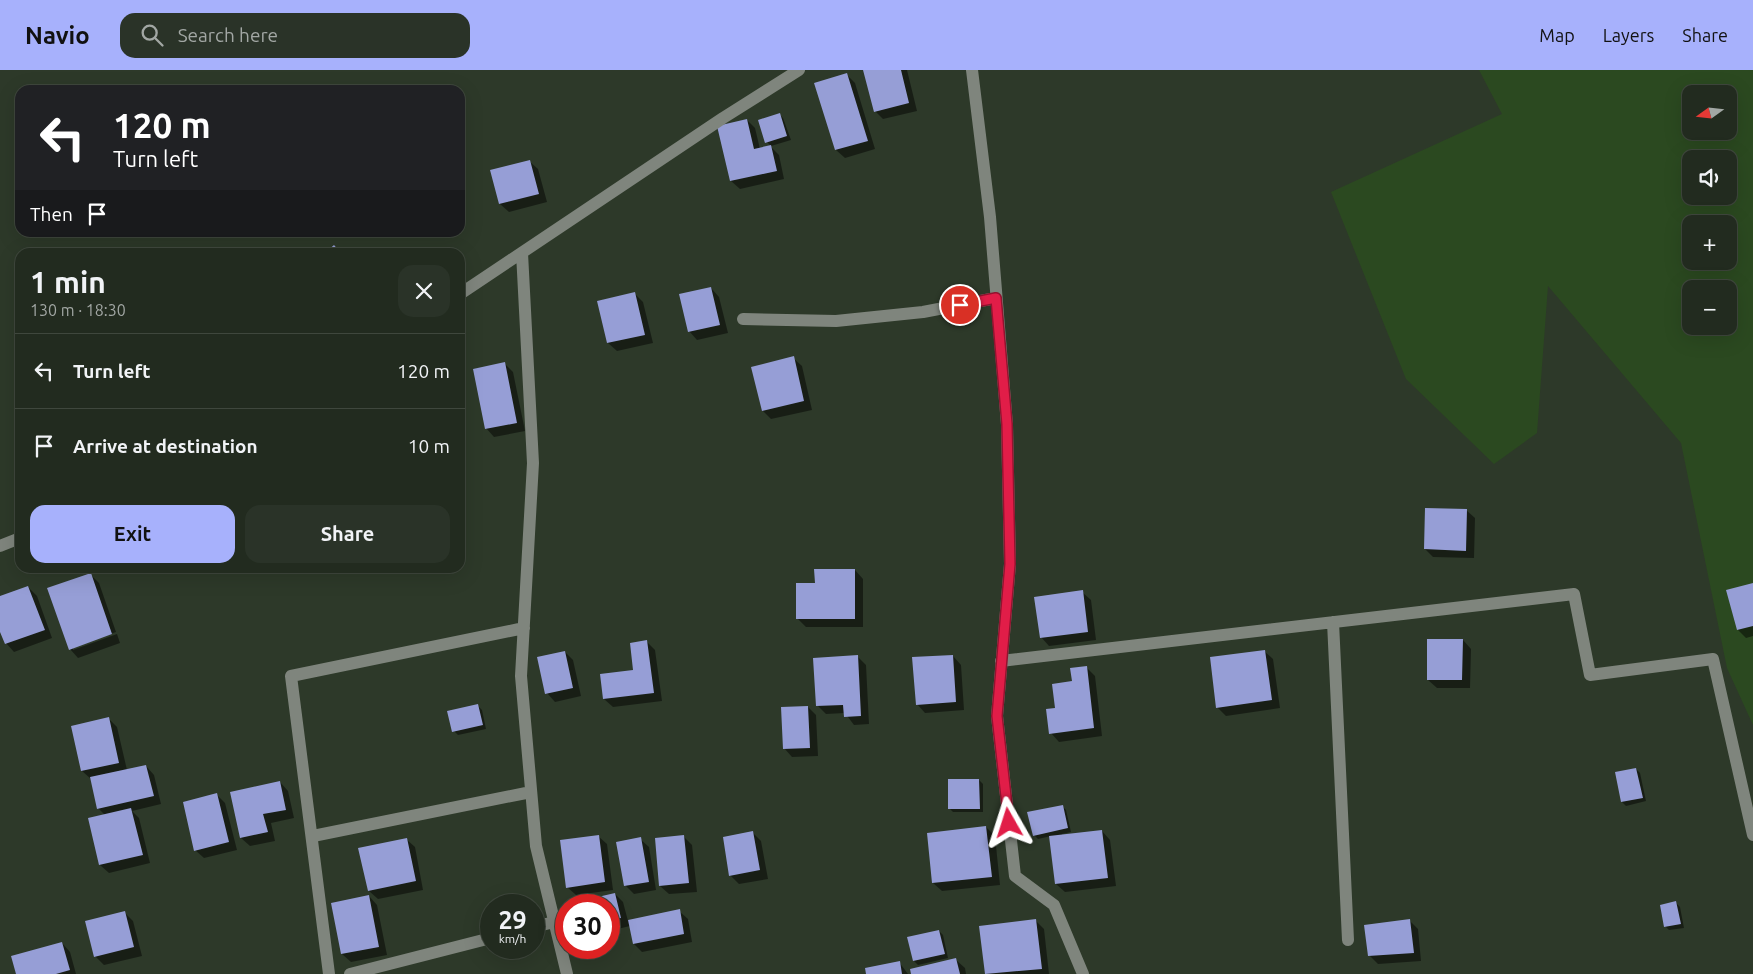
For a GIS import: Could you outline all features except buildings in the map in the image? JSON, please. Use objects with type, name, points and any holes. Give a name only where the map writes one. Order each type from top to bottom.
[{"type":"street","points":[[465,291],[723,118],[799,70]]},
{"type":"street","points":[[972,70],[989,207],[1007,424],[1009,554],[997,716],[1015,876],[1054,905],[1083,974]]},
{"type":"street","points":[[522,254],[534,463],[521,676],[536,846],[566,974]]},
{"type":"street","points":[[743,319],[836,321],[923,312],[996,298]]},
{"type":"street","points":[[0,546],[15,540]]},
{"type":"street","points":[[1001,661],[1574,594],[1590,675],[1714,659],[1753,835]]},
{"type":"street","points":[[1333,622],[1348,940]]},
{"type":"street","points":[[329,974],[313,836],[291,676],[524,628]]},
{"type":"street","points":[[313,836],[531,792]]},
{"type":"street","points":[[545,924],[554,922]]},
{"type":"street","points":[[350,974],[480,941]]},
{"type":"green space","points":[[1479,70],[1753,70],[1753,725],[1727,668],[1681,443],[1548,286],[1537,433],[1494,464],[1406,379],[1331,192],[1502,114]]},
{"type":"route","points":[[960,305],[996,298],[1007,424],[1010,564],[997,716],[1009,823]]}]
